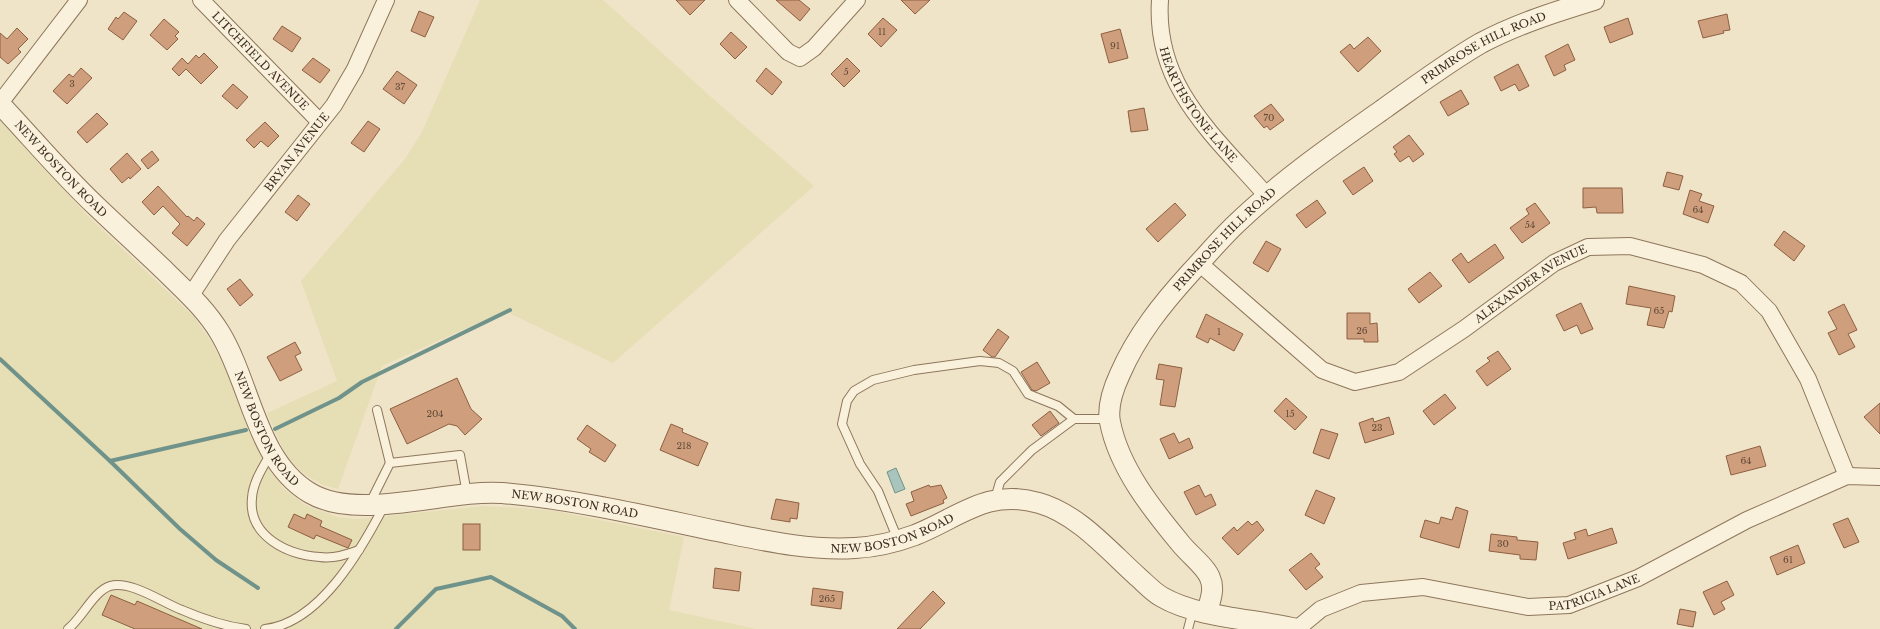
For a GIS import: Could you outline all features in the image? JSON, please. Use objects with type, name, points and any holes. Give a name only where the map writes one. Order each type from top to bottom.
[{"type":"street","points":[[0,103],[79,0]]},
{"type":"street","name":"LITCHFIELD AVENUE","points":[[201,0],[320,122]]},
{"type":"street","name":"BRYAN AVENUE","points":[[190,295],[228,240],[334,105],[356,69],[386,0]]},
{"type":"street","points":[[737,0],[788,52],[800,58],[814,48],[857,0]]},
{"type":"street","name":"HEARTHSTONE LANE","points":[[1160,0],[1159,16],[1161,40],[1167,63],[1177,86],[1204,124],[1267,196]]},
{"type":"street","name":"PRIMROSE HILL ROAD","points":[[1200,611],[1212,588],[1208,573],[1170,531],[1133,478],[1116,443],[1109,419],[1110,401],[1115,386],[1139,336],[1158,308],[1236,223],[1267,196],[1337,141],[1419,84],[1481,44],[1539,17],[1594,0]]},
{"type":"street","name":"NEW BOSTON ROAD","points":[[0,103],[90,201],[190,295],[210,318],[227,346],[271,453],[281,468],[309,492],[325,500],[344,503],[377,504],[467,494],[494,493],[536,496],[764,540],[823,549],[876,546],[914,535],[968,508],[995,499],[1018,498],[1042,503],[1065,514],[1086,530],[1162,597],[1200,611],[1297,629]]},
{"type":"street","name":"ALEXANDER AVENUE","points":[[1199,263],[1322,370],[1355,382],[1399,372],[1464,329],[1554,263],[1588,247],[1630,246],[1703,265],[1741,283],[1769,311],[1808,379],[1847,476]]},
{"type":"street","name":"PATRICIA LANE","points":[[1297,629],[1322,609],[1361,593],[1424,587],[1528,607],[1569,605],[1638,578],[1747,520],[1847,476],[1880,477]]},
{"type":"lane","points":[[898,540],[878,491],[860,464],[842,424],[847,401],[854,391],[873,380],[914,370],[980,361],[998,363],[1013,371],[1028,394],[1058,406],[1074,419]]},
{"type":"lane","points":[[265,629],[280,628],[300,617],[323,596],[359,550],[377,504],[390,463],[377,410]]},
{"type":"lane","points":[[995,499],[1000,482],[1032,450],[1074,419],[1109,419]]},
{"type":"lane","points":[[271,453],[258,475],[252,498],[252,516],[260,532],[276,544],[298,554],[320,558],[342,556],[359,550]]},
{"type":"lane","points":[[390,463],[460,455],[467,494]]},
{"type":"lane","points":[[68,629],[84,613],[97,594],[110,586],[127,586],[180,610],[226,626],[246,629]]},
{"type":"lane","points":[[1188,629],[1200,611]]},
{"type":"shaded area","points":[[480,0],[603,0],[719,104],[814,186],[613,363],[505,311],[382,366],[338,489],[323,485],[307,476],[293,464],[285,454],[267,413],[337,381],[301,281],[405,159],[422,132]]},
{"type":"shaded area","points":[[0,121],[86,214],[194,317],[212,343],[229,376],[260,453],[269,469],[283,488],[305,505],[338,517],[356,519],[483,506],[522,508],[555,511],[684,537],[669,610],[756,629],[0,629]]},
{"type":"water","points":[[896,468],[905,489],[895,493],[887,472]]},
{"type":"building","points":[[676,0],[705,0],[690,15]]},
{"type":"building","points":[[776,0],[799,0],[810,9],[800,21]]},
{"type":"building","points":[[901,0],[930,0],[915,14]]},
{"type":"building","points":[[419,11],[434,17],[425,37],[411,31]]},
{"type":"building","points":[[124,12],[137,21],[123,40],[108,29],[116,17],[118,19]]},
{"type":"building","points":[[1727,14],[1730,30],[1703,38],[1698,21]]},
{"type":"building","points":[[883,18],[897,30],[881,47],[868,34]]},
{"type":"building","points":[[1628,18],[1633,34],[1610,43],[1604,27]]},
{"type":"building","points":[[164,19],[179,32],[175,36],[178,39],[167,50],[150,35]]},
{"type":"building","points":[[282,26],[301,38],[292,52],[273,39]]},
{"type":"building","points":[[17,28],[28,39],[18,49],[21,52],[8,64],[0,57],[0,33],[7,39]]},
{"type":"building","points":[[1120,29],[1128,58],[1109,63],[1101,34]]},
{"type":"building","points":[[731,32],[747,47],[735,59],[720,44]]},
{"type":"building","points":[[1368,37],[1381,51],[1358,72],[1340,52],[1350,44],[1354,49]]},
{"type":"building","points":[[1568,44],[1575,60],[1564,65],[1566,70],[1554,76],[1545,56]]},
{"type":"building","points":[[204,53],[218,67],[201,84],[186,69],[179,76],[172,69],[182,58],[188,64],[196,55],[199,58]]},
{"type":"building","points":[[313,58],[330,70],[320,83],[302,70]]},
{"type":"building","points":[[847,58],[860,71],[844,87],[831,74]]},
{"type":"building","points":[[1518,64],[1529,86],[1519,91],[1515,84],[1501,91],[1494,77]]},
{"type":"building","points":[[81,68],[92,78],[67,104],[53,91],[69,74],[73,77]]},
{"type":"building","points":[[766,68],[782,82],[772,95],[756,81]]},
{"type":"building","points":[[397,71],[417,85],[404,104],[383,89]]},
{"type":"building","points":[[233,84],[248,97],[237,109],[222,96]]},
{"type":"building","points":[[1461,90],[1469,104],[1448,116],[1440,102]]},
{"type":"building","points":[[1271,104],[1284,120],[1270,130],[1267,126],[1264,128],[1254,116]]},
{"type":"building","points":[[1144,108],[1148,130],[1131,132],[1128,111]]},
{"type":"building","points":[[97,113],[108,124],[87,143],[77,132]]},
{"type":"building","points":[[368,121],[380,129],[364,152],[351,143]]},
{"type":"building","points":[[265,122],[279,136],[268,147],[261,141],[254,148],[246,140]]},
{"type":"building","points":[[1409,135],[1424,154],[1413,162],[1409,156],[1400,162],[1394,154],[1397,152],[1393,147]]},
{"type":"building","points":[[152,151],[159,160],[148,169],[141,160]]},
{"type":"building","points":[[127,153],[141,169],[130,179],[129,177],[122,183],[110,169]]},
{"type":"building","points":[[1364,167],[1373,181],[1353,195],[1343,181]]},
{"type":"building","points":[[1667,172],[1683,176],[1679,190],[1663,186]]},
{"type":"building","points":[[158,186],[187,217],[188,216],[194,221],[197,217],[205,224],[187,246],[172,233],[180,224],[163,206],[154,215],[142,202]]},
{"type":"building","points":[[1583,188],[1622,188],[1623,213],[1597,213],[1596,207],[1583,208]]},
{"type":"building","points":[[1690,190],[1702,194],[1699,201],[1714,206],[1708,223],[1683,214]]},
{"type":"building","points":[[298,195],[310,204],[297,221],[285,212]]},
{"type":"building","points":[[1317,200],[1326,213],[1306,228],[1296,215]]},
{"type":"building","points":[[1175,203],[1186,215],[1158,242],[1146,229]]},
{"type":"building","points":[[1535,203],[1550,223],[1522,243],[1510,228],[1529,214],[1526,209]]},
{"type":"building","points":[[1784,231],[1805,246],[1794,261],[1774,245]]},
{"type":"building","points":[[1266,241],[1281,249],[1268,272],[1253,263]]},
{"type":"building","points":[[1495,244],[1504,258],[1469,283],[1452,260],[1461,253],[1468,263]]},
{"type":"building","points":[[1430,272],[1442,286],[1419,303],[1408,289]]},
{"type":"building","points":[[240,279],[253,295],[240,306],[227,289]]},
{"type":"building","points":[[1629,286],[1675,296],[1672,312],[1669,311],[1664,328],[1647,325],[1651,308],[1626,304]]},
{"type":"building","points":[[1581,303],[1593,329],[1581,334],[1577,325],[1564,331],[1556,315]]},
{"type":"building","points":[[1844,304],[1857,330],[1848,334],[1855,347],[1839,355],[1828,333],[1837,329],[1828,312]]},
{"type":"building","points":[[1347,313],[1370,313],[1370,324],[1377,323],[1378,342],[1364,342],[1364,339],[1347,339]]},
{"type":"building","points":[[1206,314],[1243,334],[1234,351],[1210,338],[1208,343],[1196,337]]},
{"type":"building","points":[[998,329],[1009,337],[995,357],[992,357],[983,350]]},
{"type":"building","points":[[295,342],[301,353],[295,356],[302,370],[280,381],[267,357]]},
{"type":"building","points":[[1498,351],[1511,369],[1487,386],[1476,371],[1490,361],[1487,358]]},
{"type":"building","points":[[1037,362],[1050,383],[1036,391],[1032,390],[1021,372]]},
{"type":"building","points":[[1159,364],[1182,368],[1175,407],[1160,405],[1164,380],[1156,379]]},
{"type":"building","points":[[457,378],[471,409],[482,419],[465,435],[457,426],[449,424],[407,444],[390,409]]},
{"type":"building","points":[[1445,394],[1456,408],[1434,425],[1423,411]]},
{"type":"building","points":[[1286,398],[1307,417],[1295,430],[1274,411]]},
{"type":"building","points":[[1880,403],[1880,434],[1864,417]]},
{"type":"building","points":[[1050,411],[1059,423],[1041,436],[1032,425]]},
{"type":"building","points":[[1389,417],[1394,434],[1365,443],[1359,423],[1373,418],[1374,422]]},
{"type":"building","points":[[671,424],[683,429],[682,432],[708,443],[698,466],[660,450]]},
{"type":"building","points":[[587,425],[616,445],[605,462],[589,452],[591,449],[577,439]]},
{"type":"building","points":[[1321,429],[1338,434],[1329,459],[1313,453]]},
{"type":"building","points":[[1174,433],[1179,443],[1189,438],[1193,448],[1169,459],[1160,439]]},
{"type":"building","points":[[1760,446],[1766,466],[1731,475],[1726,456]]},
{"type":"building","points":[[929,485],[930,487],[941,485],[947,498],[943,500],[944,503],[911,516],[906,504],[914,501],[911,492]]},
{"type":"building","points":[[1199,485],[1205,497],[1211,494],[1216,505],[1196,515],[1184,492]]},
{"type":"building","points":[[1316,490],[1335,498],[1324,524],[1305,515]]},
{"type":"building","points":[[776,499],[799,503],[797,519],[790,518],[790,522],[771,519]]},
{"type":"building","points":[[1456,507],[1468,511],[1459,548],[1420,537],[1425,520],[1439,524],[1441,517],[1452,520]]},
{"type":"building","points":[[294,514],[305,519],[307,514],[322,521],[320,526],[352,540],[348,548],[316,535],[314,539],[288,527]]},
{"type":"building","points":[[1848,518],[1859,542],[1844,548],[1833,524]]},
{"type":"building","points":[[1248,521],[1252,525],[1257,521],[1264,530],[1238,555],[1222,538],[1234,527],[1237,531]]},
{"type":"building","points":[[463,524],[480,524],[480,550],[463,550]]},
{"type":"building","points":[[1612,528],[1617,543],[1568,559],[1563,543],[1576,539],[1574,533],[1586,529],[1588,536]]},
{"type":"building","points":[[1491,534],[1517,537],[1517,540],[1538,542],[1536,560],[1520,559],[1520,555],[1489,551]]},
{"type":"building","points":[[1798,545],[1805,563],[1777,575],[1770,557]]},
{"type":"building","points":[[1311,553],[1320,564],[1315,568],[1323,577],[1306,590],[1289,570]]},
{"type":"building","points":[[715,568],[741,572],[739,591],[713,588]]},
{"type":"building","points":[[1727,581],[1734,595],[1721,602],[1725,609],[1714,615],[1703,592]]},
{"type":"building","points":[[813,588],[843,592],[841,609],[811,605]]},
{"type":"building","points":[[933,591],[945,603],[920,629],[897,629]]},
{"type":"building","points":[[111,595],[135,605],[137,601],[202,629],[135,629],[102,615]]},
{"type":"building","points":[[1680,609],[1696,612],[1693,627],[1677,624]]},
{"type":"waterway","points":[[275,429],[339,398],[362,382],[510,310]]},
{"type":"waterway","points":[[0,359],[110,461],[246,430]]},
{"type":"waterway","points":[[110,461],[180,529],[216,560],[258,588]]},
{"type":"waterway","points":[[396,629],[436,589],[491,577],[562,616],[575,629]]}]
